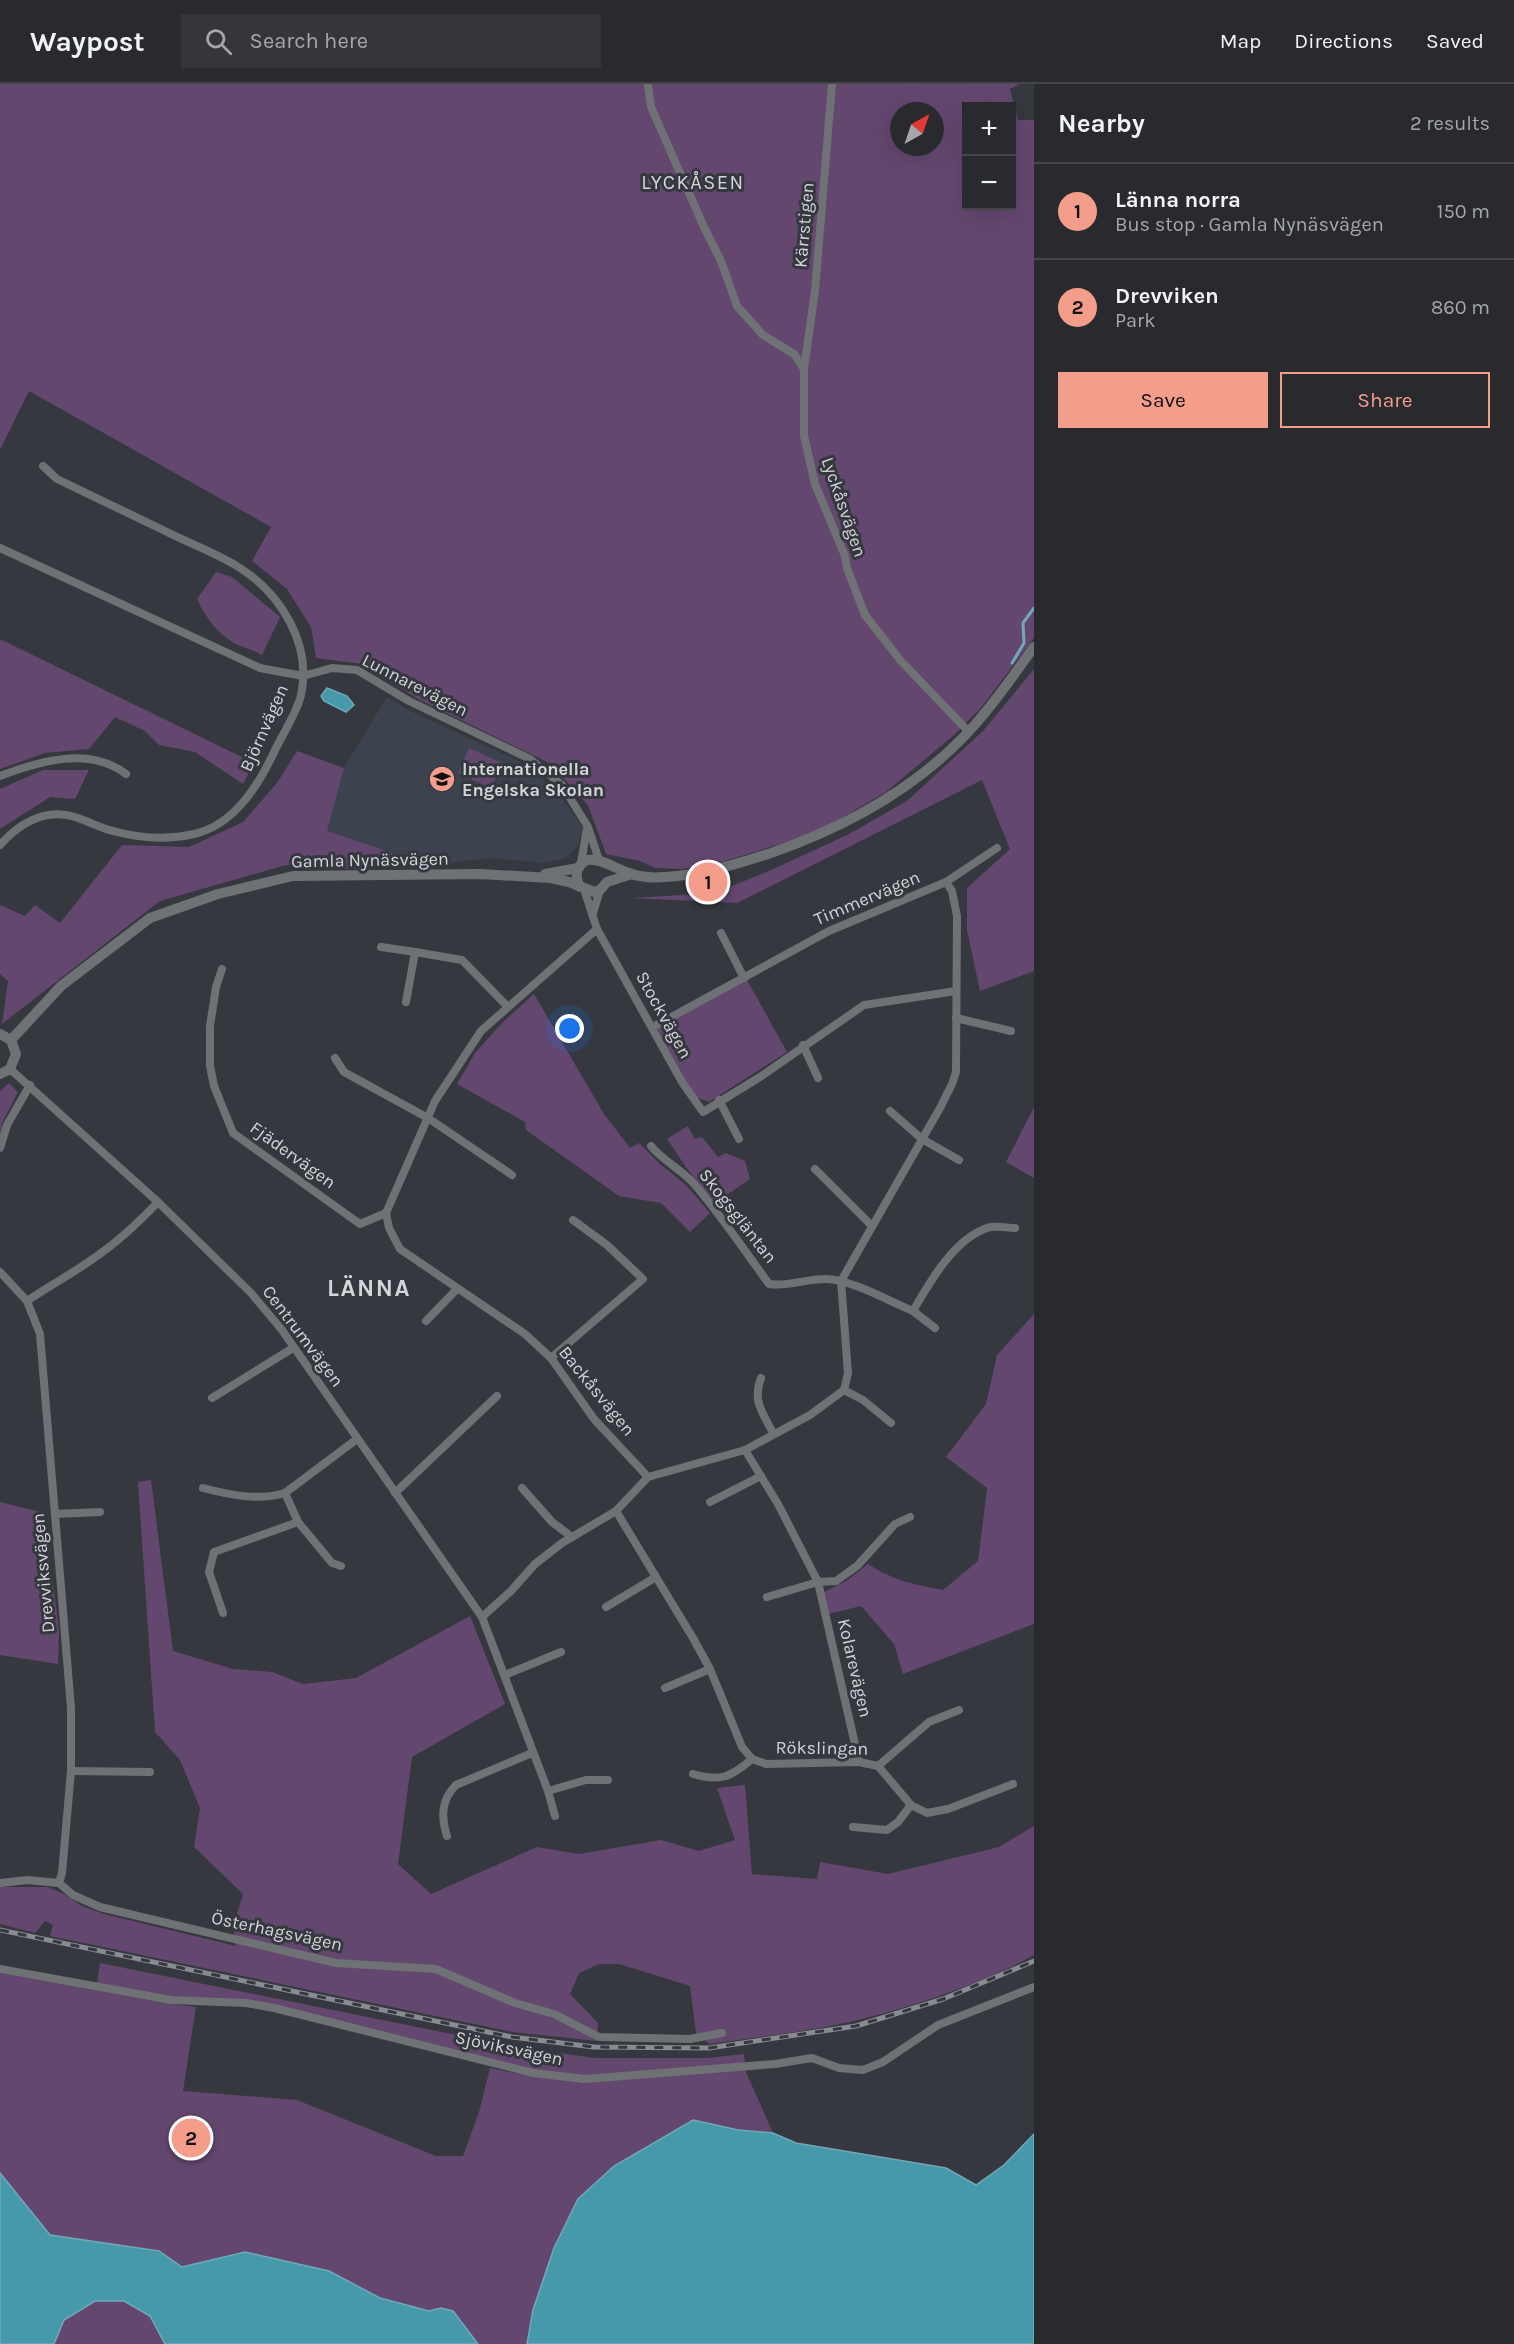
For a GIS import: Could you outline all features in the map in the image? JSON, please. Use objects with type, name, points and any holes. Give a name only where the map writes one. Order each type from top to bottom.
[{"type":"street","points":[[648,84],[651,107],[721,261],[738,306],[766,338],[794,354],[804,369]]},
{"type":"street","name":"Kärrstigen","points":[[804,369],[814,291],[832,84]]},
{"type":"street","name":"Lyckåsvägen","points":[[804,369],[804,436],[815,484],[845,556],[865,615],[901,661],[968,732]]},
{"type":"street","name":"Björnvägen","points":[[0,845],[24,822],[45,814],[72,816],[114,832],[163,839],[196,834],[218,824],[241,805],[259,783],[301,697],[303,676],[300,644],[289,618],[275,598],[241,568],[57,479],[43,466]]},
{"type":"street","name":"Lunnarevägen","points":[[0,548],[260,668],[303,676],[332,668],[357,670],[409,701],[530,759],[562,785],[588,827],[602,862]]},
{"type":"street","name":"Gamla Nynäsvägen","points":[[530,876],[579,865],[587,860],[602,862],[632,874],[662,877],[705,873],[783,849],[841,826],[914,780],[968,732],[987,711],[1034,647]]},
{"type":"street","points":[[0,776],[30,765],[56,759],[91,759],[113,764],[126,774]]},
{"type":"street","points":[[582,888],[576,874],[588,827]]},
{"type":"street","points":[[946,882],[997,848]]},
{"type":"street","points":[[593,913],[608,869],[602,862]]},
{"type":"street","name":"Gamla Nynäsvägen","points":[[10,1040],[61,986],[150,918],[218,894],[292,876],[480,874],[530,876],[569,882],[594,891],[632,874]]},
{"type":"street","name":"Timmervägen","points":[[653,1027],[829,931],[946,882],[955,889],[957,1059],[952,1084],[841,1281]]},
{"type":"street","name":"Stockvägen","points":[[582,888],[597,929],[682,1082],[703,1112],[719,1100],[760,1077],[803,1045],[864,1005],[956,991]]},
{"type":"street","points":[[386,1213],[435,1101],[481,1030],[597,929]]},
{"type":"street","points":[[721,933],[744,978]]},
{"type":"street","points":[[381,947],[462,960],[508,1007]]},
{"type":"street","points":[[406,1002],[415,952]]},
{"type":"street","name":"Fjädervägen","points":[[222,969],[216,987],[210,1026],[210,1066],[214,1086],[233,1133],[360,1224],[386,1213]]},
{"type":"street","points":[[956,1018],[1011,1031]]},
{"type":"street","points":[[0,1034],[10,1040],[16,1054],[15,1062],[5,1071]]},
{"type":"street","points":[[803,1045],[818,1078]]},
{"type":"street","points":[[335,1058],[344,1072],[428,1118],[512,1175]]},
{"type":"street","name":"Centrumvägen","points":[[5,1071],[30,1085],[158,1202],[252,1293],[282,1330],[482,1617],[548,1791],[555,1816]]},
{"type":"street","points":[[0,1148],[7,1125],[30,1085]]},
{"type":"street","points":[[719,1100],[739,1139]]},
{"type":"street","points":[[890,1111],[922,1139],[959,1160]]},
{"type":"street","name":"Skogsgläntan","points":[[651,1146],[661,1158],[680,1169],[696,1185],[769,1284],[781,1286],[826,1278],[841,1281]]},
{"type":"street","points":[[815,1169],[872,1226]]},
{"type":"street","points":[[27,1301],[58,1279],[94,1259],[126,1234],[158,1202]]},
{"type":"street","name":"Backåsvägen","points":[[386,1213],[389,1228],[400,1249],[525,1334],[551,1358],[594,1419],[648,1478]]},
{"type":"street","points":[[551,1358],[643,1279],[607,1245],[573,1220]]},
{"type":"street","points":[[913,1311],[943,1263],[972,1236],[989,1227],[1015,1228]]},
{"type":"street","name":"Drevviksvägen","points":[[0,1272],[27,1301],[40,1334],[71,1708],[71,1771],[62,1872],[58,1883]]},
{"type":"street","points":[[482,1617],[511,1591],[535,1564],[616,1510],[648,1478],[745,1450],[810,1415],[844,1390],[848,1373],[841,1281],[913,1311],[935,1328]]},
{"type":"street","points":[[426,1322],[457,1289]]},
{"type":"street","points":[[212,1398],[293,1348]]},
{"type":"street","points":[[761,1378],[756,1390],[757,1401],[773,1433]]},
{"type":"street","points":[[844,1390],[863,1400],[891,1423]]},
{"type":"street","points":[[395,1493],[497,1396]]},
{"type":"street","points":[[203,1488],[225,1494],[269,1498],[285,1492],[357,1439]]},
{"type":"street","name":"Kolarevägen","points":[[745,1450],[818,1582],[859,1762]]},
{"type":"street","points":[[710,1502],[761,1476]]},
{"type":"street","points":[[522,1488],[552,1522],[572,1538]]},
{"type":"street","points":[[285,1492],[298,1522],[332,1563],[340,1566]]},
{"type":"street","name":"Rökslingan","points":[[616,1510],[710,1669],[742,1747],[752,1758],[766,1764],[859,1762],[878,1766],[911,1805]]},
{"type":"street","points":[[55,1515],[100,1512]]},
{"type":"street","points":[[767,1597],[818,1582],[836,1581],[858,1566],[895,1524],[910,1517]]},
{"type":"street","points":[[223,1613],[208,1572],[214,1552],[298,1522]]},
{"type":"street","points":[[606,1607],[656,1576]]},
{"type":"street","points":[[505,1675],[561,1652]]},
{"type":"street","points":[[664,1688],[710,1669]]},
{"type":"street","points":[[878,1766],[929,1722],[959,1710]]},
{"type":"street","points":[[447,1836],[441,1818],[447,1793],[456,1785],[532,1753]]},
{"type":"street","name":"Rökslingan","points":[[693,1774],[707,1778],[733,1775],[752,1758]]},
{"type":"street","points":[[71,1771],[150,1772]]},
{"type":"street","points":[[548,1791],[586,1780],[608,1780]]},
{"type":"street","points":[[854,1827],[887,1830],[898,1822],[911,1805],[927,1813],[948,1809],[1013,1784]]},
{"type":"street","name":"Österhagsvägen","points":[[0,1883],[27,1880],[58,1883],[73,1895],[100,1907],[336,1963],[436,1968],[515,2003],[554,2014],[599,2037],[690,2039],[722,2033]]},
{"type":"street","name":"Sjöviksvägen","points":[[0,1969],[171,2000],[246,2003],[274,2007],[533,2073],[585,2079],[775,2064],[812,2058],[839,2068],[863,2070],[883,2062],[938,2025],[1034,1987]]},
{"type":"shaded area","points":[[0,84],[1020,84],[1010,89],[1013,102],[962,102],[962,210],[1016,210],[1016,112],[1018,120],[1034,120],[1034,638],[980,709],[954,735],[886,792],[831,824],[796,839],[715,864],[681,869],[655,868],[640,861],[606,854],[588,805],[549,763],[418,699],[361,664],[316,658],[311,627],[287,589],[252,561],[271,527],[29,391],[0,450]]},
{"type":"shaded area","points":[[216,572],[232,577],[280,617],[262,655],[225,637],[215,628],[203,611],[197,599]]},
{"type":"shaded area","points":[[0,639],[254,763],[243,784],[195,752],[159,745],[145,731],[115,717],[89,749],[45,753],[0,769]]},
{"type":"shaded area","points":[[1034,669],[1034,971],[980,991],[967,930],[967,888],[1010,849],[982,780],[737,903],[632,898],[715,893],[849,834],[907,801],[983,731]]},
{"type":"shaded area","name":"Internationella Engelska Skolan","points":[[387,697],[410,711],[525,764],[555,789],[582,826],[578,846],[566,858],[544,863],[491,858],[429,865],[326,831],[344,768]]},
{"type":"shaded area","points":[[469,748],[502,763],[491,788],[458,773]]},
{"type":"shaded area","points":[[297,751],[344,768],[327,831],[429,865],[352,869],[286,865],[160,901],[2,1024],[8,981],[0,974],[0,905],[25,916],[35,905],[60,923],[122,845],[189,847],[243,822],[277,783]]},
{"type":"shaded area","points":[[43,770],[89,770],[75,799],[50,797],[0,829],[0,789]]},
{"type":"shaded area","points":[[747,980],[787,1052],[709,1102],[693,1096],[657,1028]]},
{"type":"shaded area","points":[[534,994],[604,1114],[630,1148],[639,1143],[686,1185],[710,1213],[690,1232],[661,1203],[619,1196],[526,1130],[525,1122],[457,1084],[475,1053],[503,1022]]},
{"type":"shaded area","points":[[9,1083],[18,1092],[3,1121],[0,1133],[0,1091]]},
{"type":"shaded area","points":[[1034,1107],[1034,1178],[1006,1162]]},
{"type":"shaded area","points":[[688,1126],[695,1139],[702,1137],[718,1157],[726,1153],[745,1161],[750,1179],[715,1203],[667,1139]]},
{"type":"shaded area","points":[[1034,1314],[1034,1624],[903,1674],[894,1644],[861,1606],[828,1614],[824,1592],[846,1581],[868,1564],[904,1581],[943,1590],[978,1561],[987,1488],[946,1457],[986,1404],[997,1355]]},
{"type":"shaded area","points":[[151,1480],[173,1651],[233,1669],[272,1672],[303,1684],[356,1678],[470,1616],[505,1704],[412,1757],[398,1864],[431,1894],[537,1847],[579,1854],[661,1840],[699,1851],[735,1840],[717,1788],[745,1785],[752,1874],[817,1879],[820,1862],[888,1874],[999,1847],[1034,1826],[1034,1955],[970,1985],[876,2016],[818,2028],[710,2044],[696,2033],[690,1986],[619,1964],[599,1964],[579,1973],[570,1994],[598,2023],[597,2041],[512,2032],[50,1936],[53,1925],[45,1921],[35,1933],[0,1924],[0,1887],[48,1887],[82,1906],[104,1914],[236,1946],[233,1927],[243,1894],[194,1847],[200,1808],[180,1760],[155,1732],[138,1482]]},
{"type":"shaded area","points":[[0,1502],[44,1513],[59,1631],[58,1664],[0,1655]]},
{"type":"shaded area","points":[[100,1963],[511,2046],[594,2058],[708,2058],[744,2054],[745,2064],[586,2076],[534,2070],[275,2005],[197,2000],[97,1985]]},
{"type":"shaded area","points":[[0,1973],[196,2007],[183,2091],[297,2100],[436,2156],[463,2156],[479,2112],[490,2068],[534,2077],[745,2070],[773,2133],[738,2130],[693,2120],[638,2151],[749,2344],[0,2344]]},
{"type":"water","points":[[327,688],[347,696],[354,705],[346,712],[324,701],[321,696]]},
{"type":"water","points":[[693,2120],[738,2130],[773,2133],[796,2143],[946,2168],[976,2185],[1004,2165],[1034,2134],[1034,2344],[527,2344],[533,2310],[554,2248],[578,2199],[614,2166]]},
{"type":"water","points":[[0,2173],[50,2235],[159,2251],[182,2267],[245,2252],[329,2271],[380,2298],[429,2311],[441,2308],[453,2311],[478,2344],[165,2344],[150,2316],[124,2301],[95,2301],[64,2320],[54,2344],[0,2344]]},
{"type":"waterway","points":[[1012,663],[1024,643],[1023,623],[1034,608]]},
{"type":"railway","points":[[0,1930],[512,2037],[594,2047],[709,2048],[856,2026],[943,1999],[1034,1961]]},
{"type":"place","name":"Internationella Engelska Skolan","points":[[442,779]]},
{"type":"place","name":"Länna norra","points":[[708,882]]},
{"type":"place","name":"Drevviken","points":[[191,2138]]},
{"type":"district","name":"LYCKÅSEN","points":[[693,182]]},
{"type":"district","name":"LÄNNA","points":[[369,1288]]}]
